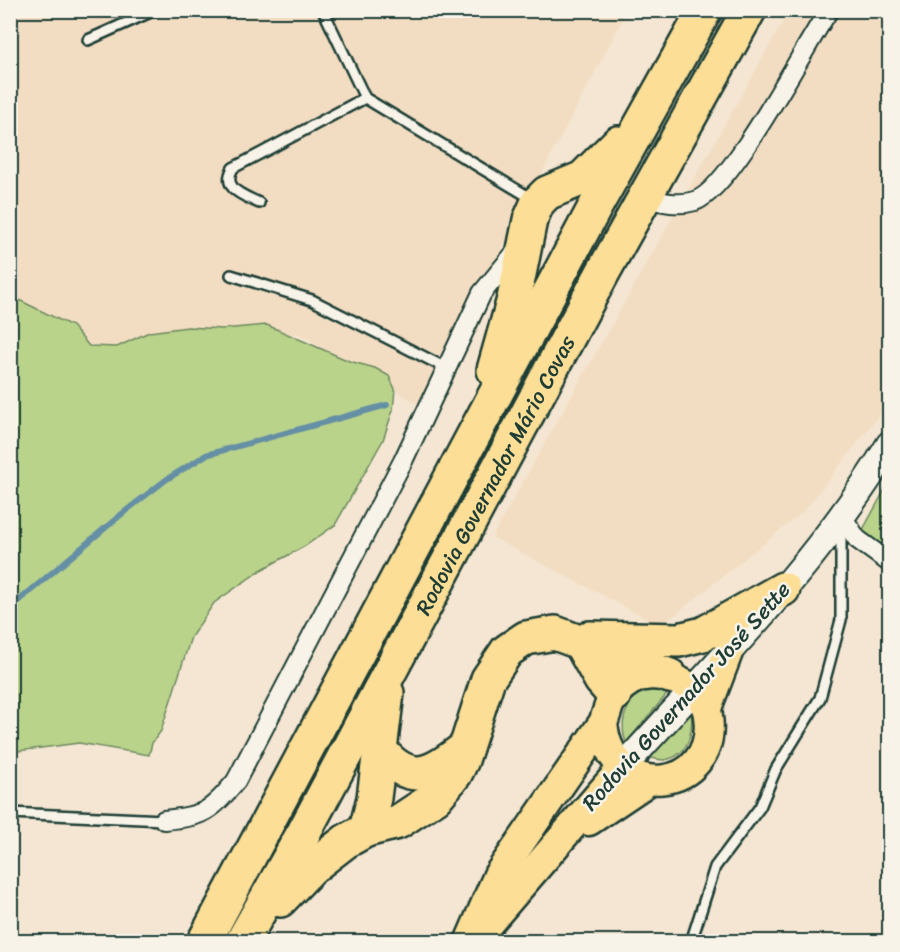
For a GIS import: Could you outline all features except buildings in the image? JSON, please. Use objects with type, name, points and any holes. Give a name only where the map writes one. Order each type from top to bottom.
[{"type":"highway","name":"Rodovia Governador Mário Covas","points":[[204,942],[594,209],[705,10]]},
{"type":"highway","name":"Rodovia Governador Mário Covas","points":[[243,940],[304,832],[602,274],[749,10]]},
{"type":"highway","points":[[470,441],[492,379],[498,296],[526,239],[550,195],[593,171],[613,150],[672,69]]},
{"type":"highway","points":[[550,195],[571,188],[586,195],[602,228],[602,274]]},
{"type":"highway","points":[[356,836],[304,832],[294,819],[293,805],[392,612],[395,582]]},
{"type":"highway","points":[[573,641],[679,640],[714,629],[783,589]]},
{"type":"highway","points":[[243,940],[310,868],[356,836],[398,822],[436,797],[454,774],[467,746],[488,679],[507,651],[526,638],[546,633],[573,641],[690,691]]},
{"type":"highway","points":[[573,641],[601,680],[609,709]]},
{"type":"highway","points":[[356,836],[374,798],[389,673]]},
{"type":"highway","points":[[380,750],[401,769],[424,773],[440,768],[467,746]]},
{"type":"main road","name":"Rodovia Governador José Sette","points":[[729,650],[783,589],[841,515],[866,483],[890,444]]},
{"type":"main road","points":[[690,691],[729,650]]},
{"type":"main road","points":[[471,942],[488,894],[498,875],[609,709],[630,681],[650,674],[690,691],[710,732],[704,753],[690,769],[671,779],[650,780],[622,768],[608,748],[609,709]]},
{"type":"main road","name":"Rodovia Governador José Sette","points":[[471,942],[690,691]]},
{"type":"main road","points":[[553,846],[650,780]]},
{"type":"street","points":[[645,198],[669,204],[696,200],[711,189],[734,163],[829,10]]},
{"type":"street","points":[[164,820],[196,817],[216,805],[236,781],[403,460],[446,368],[498,296]]},
{"type":"street","points":[[841,515],[857,539],[890,562]]},
{"type":"lane","points":[[88,40],[155,10]]},
{"type":"lane","points":[[323,10],[364,98],[550,195]]},
{"type":"lane","points":[[259,203],[230,186],[229,180],[233,168],[364,98]]},
{"type":"lane","points":[[231,275],[312,300],[446,368]]},
{"type":"lane","points":[[692,942],[715,867],[760,807],[776,769],[820,698],[841,620],[841,515]]},
{"type":"lane","points":[[10,813],[164,820]]},
{"type":"shaded area","points":[[10,11],[627,11],[420,405],[297,333],[70,380],[11,332]]},
{"type":"shaded area","points":[[789,11],[889,11],[890,383],[883,410],[804,511],[661,626],[492,537]]},
{"type":"green space","points":[[11,296],[72,326],[89,346],[117,347],[149,332],[188,327],[223,329],[267,325],[349,361],[375,368],[389,376],[395,389],[393,410],[383,440],[335,525],[305,546],[261,570],[214,603],[191,637],[161,731],[152,743],[149,755],[79,743],[11,752]]},
{"type":"green space","points":[[889,482],[889,561],[860,535]]},
{"type":"green space","points":[[659,686],[673,687],[626,743],[623,722],[629,705],[637,692]]},
{"type":"green space","points":[[690,702],[692,720],[686,746],[674,757],[664,760],[645,757]]},
{"type":"waterway","points":[[10,608],[123,513],[167,479],[206,455],[387,405]]}]
